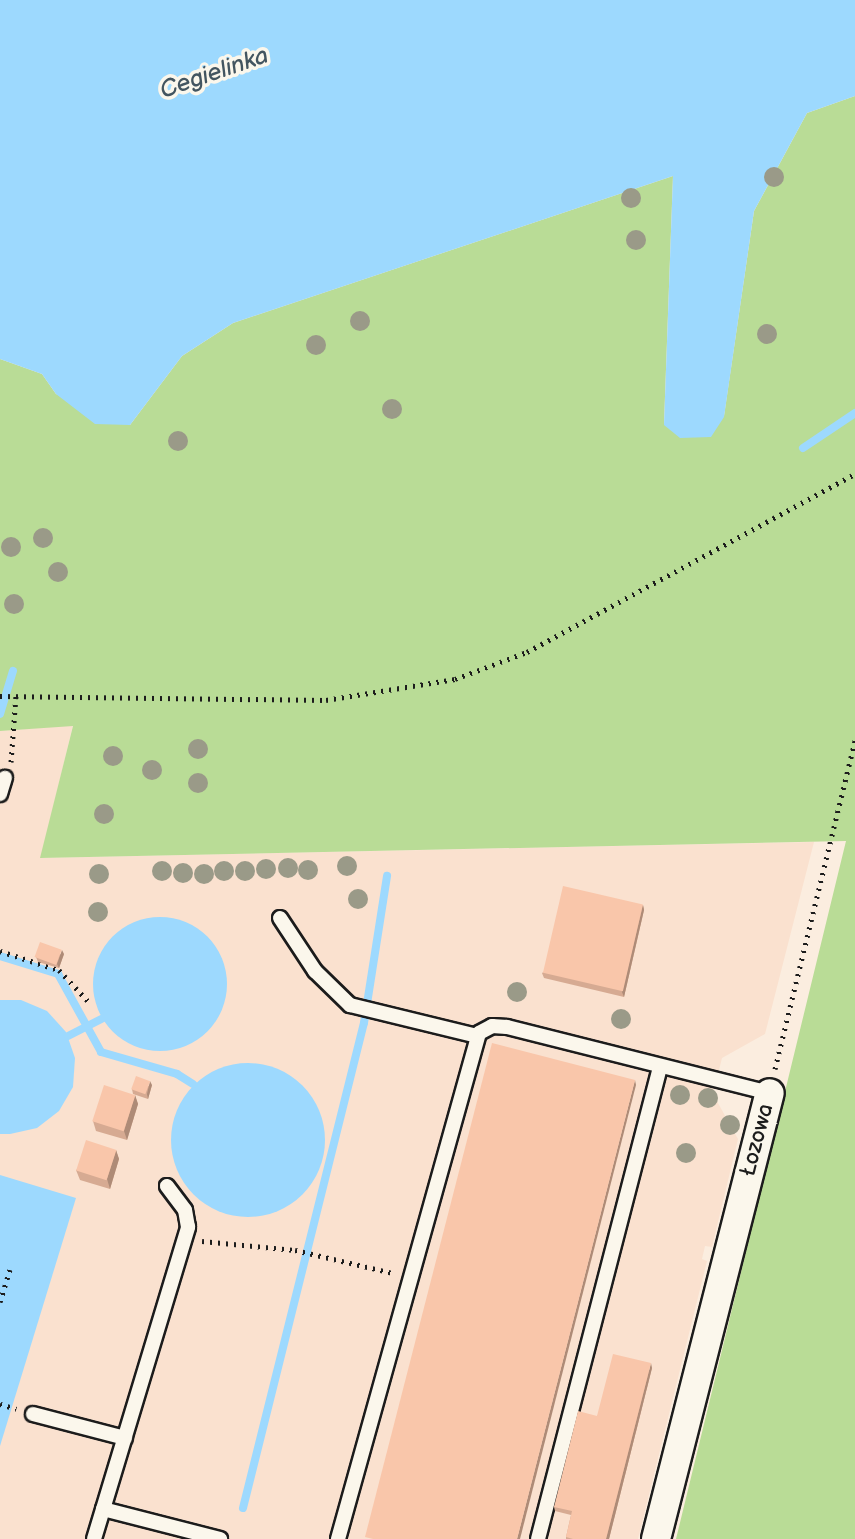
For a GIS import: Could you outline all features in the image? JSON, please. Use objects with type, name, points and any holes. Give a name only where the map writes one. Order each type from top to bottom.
[{"type":"street","name":"Łozowa","points":[[656,1539],[770,1093]]},
{"type":"lane","points":[[0,794],[5,778]]},
{"type":"lane","points":[[280,918],[315,971],[350,1005],[477,1036]]},
{"type":"lane","points":[[338,1539],[477,1036],[492,1026],[507,1027],[770,1093]]},
{"type":"lane","points":[[538,1539],[660,1066]]},
{"type":"lane","points":[[94,1539],[184,1239],[185,1210],[167,1186]]},
{"type":"lane","points":[[33,1414],[125,1438]]},
{"type":"lane","points":[[103,1509],[220,1539]]},
{"type":"path","points":[[0,696],[326,700],[455,679],[527,652],[855,474]]},
{"type":"path","points":[[13,755],[10,730],[16,696]]},
{"type":"path","name":"Łozowa","points":[[770,1093],[855,740]]},
{"type":"path","points":[[0,951],[59,970],[88,1001]]},
{"type":"path","points":[[184,1239],[295,1250],[409,1276]]},
{"type":"path","points":[[0,1302],[10,1269]]},
{"type":"path","points":[[0,1404],[8,1406]]},
{"type":"shaded area","points":[[73,725],[41,858],[814,842],[765,1034],[722,1058],[713,1094],[738,1139],[712,1247],[705,1246],[702,1259],[707,1261],[638,1539],[0,1539],[0,731]]},
{"type":"green space","points":[[855,96],[855,1539],[676,1539],[846,841],[40,858],[73,726],[0,731],[0,359],[42,374],[56,394],[130,425],[182,356],[233,323],[673,176],[664,424],[724,416],[754,211],[807,113]]},
{"type":"water","name":"Cegielinka","points":[[0,0],[855,0],[855,96],[807,113],[754,211],[724,417],[711,437],[680,438],[664,425],[673,176],[233,323],[182,356],[130,425],[95,424],[56,394],[42,374],[0,359]]},
{"type":"water","points":[[160,917],[186,922],[208,936],[222,958],[227,984],[222,1010],[208,1032],[186,1046],[160,1051],[134,1046],[112,1032],[98,1010],[93,984],[98,958],[112,936],[134,922]]},
{"type":"water","points":[[0,1000],[21,1000],[47,1011],[66,1032],[75,1058],[73,1087],[59,1111],[37,1128],[10,1134],[0,1134]]},
{"type":"water","points":[[248,1063],[278,1068],[303,1085],[320,1110],[325,1140],[320,1170],[303,1195],[278,1212],[248,1217],[218,1212],[193,1195],[176,1170],[171,1140],[176,1110],[193,1085],[218,1068]]},
{"type":"water","points":[[0,1175],[76,1198],[0,1446]]},
{"type":"building","points":[[563,886],[643,904],[623,991],[543,973]]},
{"type":"building","points":[[40,942],[62,950],[56,965],[35,957]]},
{"type":"building","points":[[492,1043],[635,1080],[517,1539],[373,1539],[365,1537]]},
{"type":"building","points":[[136,1076],[150,1081],[145,1094],[131,1089]]},
{"type":"building","points":[[104,1085],[135,1095],[124,1131],[92,1121]]},
{"type":"building","points":[[86,1140],[116,1150],[107,1180],[76,1170]]},
{"type":"building","points":[[613,1354],[651,1363],[606,1539],[573,1539],[566,1537],[572,1511],[554,1507],[578,1411],[597,1416]]},
{"type":"waterway","points":[[803,448],[855,413]]},
{"type":"waterway","points":[[0,714],[13,671]]},
{"type":"waterway","points":[[243,1508],[364,1023],[387,876]]},
{"type":"waterway","points":[[0,956],[58,974],[101,1052],[177,1074],[193,1084]]},
{"type":"waterway","points":[[68,1036],[102,1019]]}]
